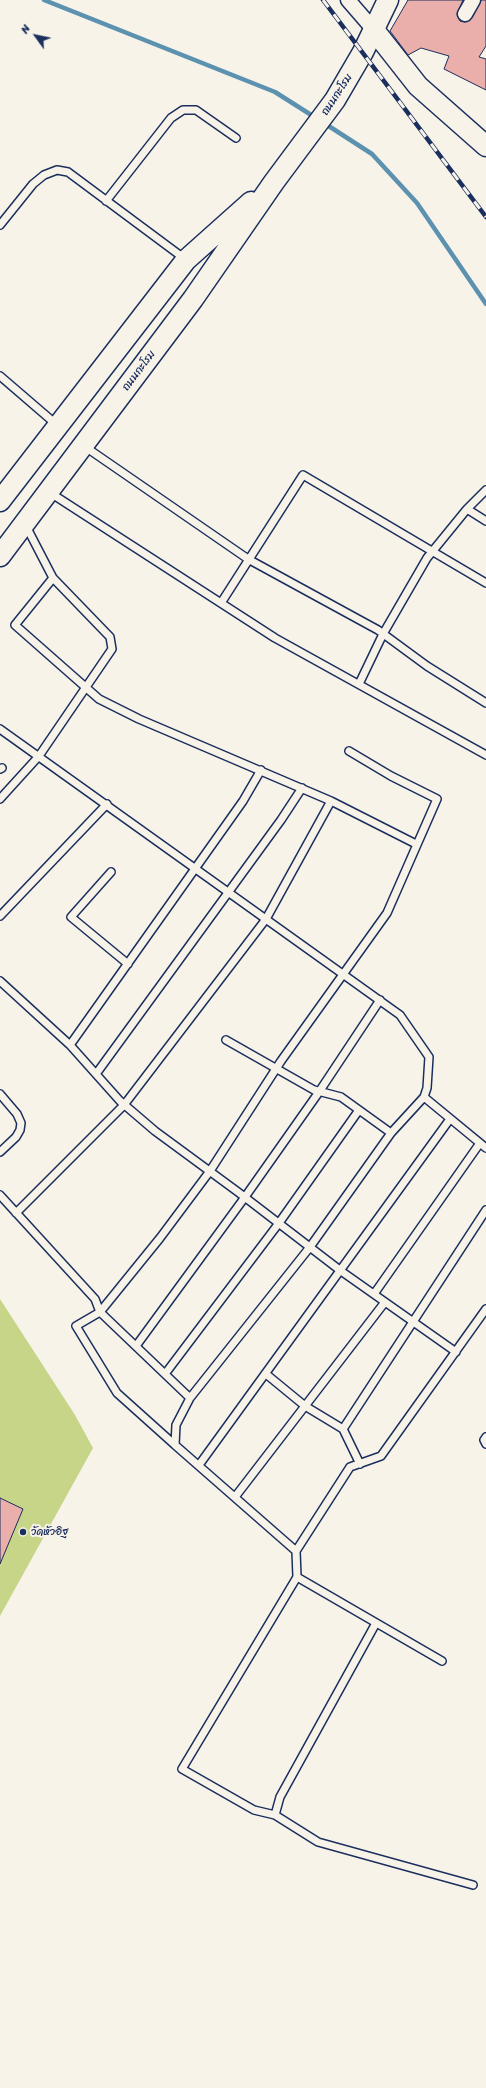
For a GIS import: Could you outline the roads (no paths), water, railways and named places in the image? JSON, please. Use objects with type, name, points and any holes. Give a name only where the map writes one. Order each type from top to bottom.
[{"type":"main road","name":"ถนนกะโรม","points":[[0,556],[193,299],[274,182],[335,100],[363,52],[388,0]]},
{"type":"main road","points":[[374,30],[418,86],[486,146]]},
{"type":"main road","name":"ถนนกะโรม","points":[[0,501],[186,260],[274,182]]},
{"type":"main road","points":[[58,426],[84,446]]},
{"type":"street","points":[[348,0],[374,30]]},
{"type":"street","points":[[465,14],[473,0]]},
{"type":"lane","points":[[106,201],[170,118],[183,110],[196,110],[236,138]]},
{"type":"lane","points":[[0,225],[33,184],[44,175],[57,170],[68,172],[186,260]]},
{"type":"lane","points":[[0,376],[58,426]]},
{"type":"lane","points":[[84,446],[248,559],[383,634],[427,666],[486,703]]},
{"type":"lane","points":[[221,603],[303,475],[486,583]]},
{"type":"lane","points":[[358,684],[383,634],[433,552],[467,509],[486,490]]},
{"type":"lane","points":[[49,492],[275,638],[486,755]]},
{"type":"lane","points":[[467,509],[486,521]]},
{"type":"lane","points":[[0,799],[39,756],[112,649],[110,637],[54,578],[25,524]]},
{"type":"lane","points":[[54,578],[14,625],[85,689],[99,699],[140,719],[331,800],[416,844]]},
{"type":"lane","points":[[0,729],[107,804],[400,1015],[429,1058],[427,1088],[424,1097],[392,1133],[310,1247],[190,1398],[176,1425],[175,1444]]},
{"type":"lane","points":[[296,1551],[117,1393],[76,1326],[100,1312],[160,1238],[210,1172],[276,1069],[387,913],[416,844],[438,799],[391,776],[349,751]]},
{"type":"lane","points":[[70,1045],[242,802],[261,770]]},
{"type":"lane","points":[[96,1074],[229,893],[302,788]]},
{"type":"lane","points":[[16,1213],[124,1105],[266,919],[331,800]]},
{"type":"lane","points":[[0,916],[107,804]]},
{"type":"lane","points":[[111,872],[71,917],[128,964]]},
{"type":"lane","points":[[0,981],[70,1045],[124,1105],[155,1131],[341,1270],[456,1352]]},
{"type":"lane","points":[[136,1346],[245,1197],[319,1092],[380,1000]]},
{"type":"lane","points":[[226,1040],[319,1092],[341,1097],[392,1133]]},
{"type":"lane","points":[[0,1094],[17,1114],[21,1123],[20,1130],[16,1137],[0,1152]]},
{"type":"lane","points":[[424,1097],[486,1148]]},
{"type":"lane","points":[[165,1374],[279,1223],[359,1110]]},
{"type":"lane","points":[[199,1465],[450,1118]]},
{"type":"lane","points":[[374,1294],[480,1143]]},
{"type":"lane","points":[[0,1195],[95,1299],[100,1312],[190,1398]]},
{"type":"lane","points":[[343,1429],[486,1210]]},
{"type":"lane","points":[[235,1498],[385,1302]]},
{"type":"lane","points":[[473,1885],[318,1842],[275,1814],[254,1810],[182,1769],[297,1577],[296,1551],[350,1467],[381,1456],[486,1309]]},
{"type":"lane","points":[[266,1374],[305,1406],[343,1429],[360,1464]]},
{"type":"lane","points":[[486,1437],[484,1440],[486,1444]]},
{"type":"lane","points":[[297,1577],[442,1661]]},
{"type":"lane","points":[[275,1814],[280,1797],[376,1623]]},
{"type":"waterway","points":[[44,0],[275,92],[316,118]]},
{"type":"waterway","points":[[324,123],[372,154],[417,203],[486,304]]},
{"type":"railway","points":[[323,0],[486,217]]},
{"type":"place","name":"วัดหัวอิฐ","points":[[23,1532]]}]
